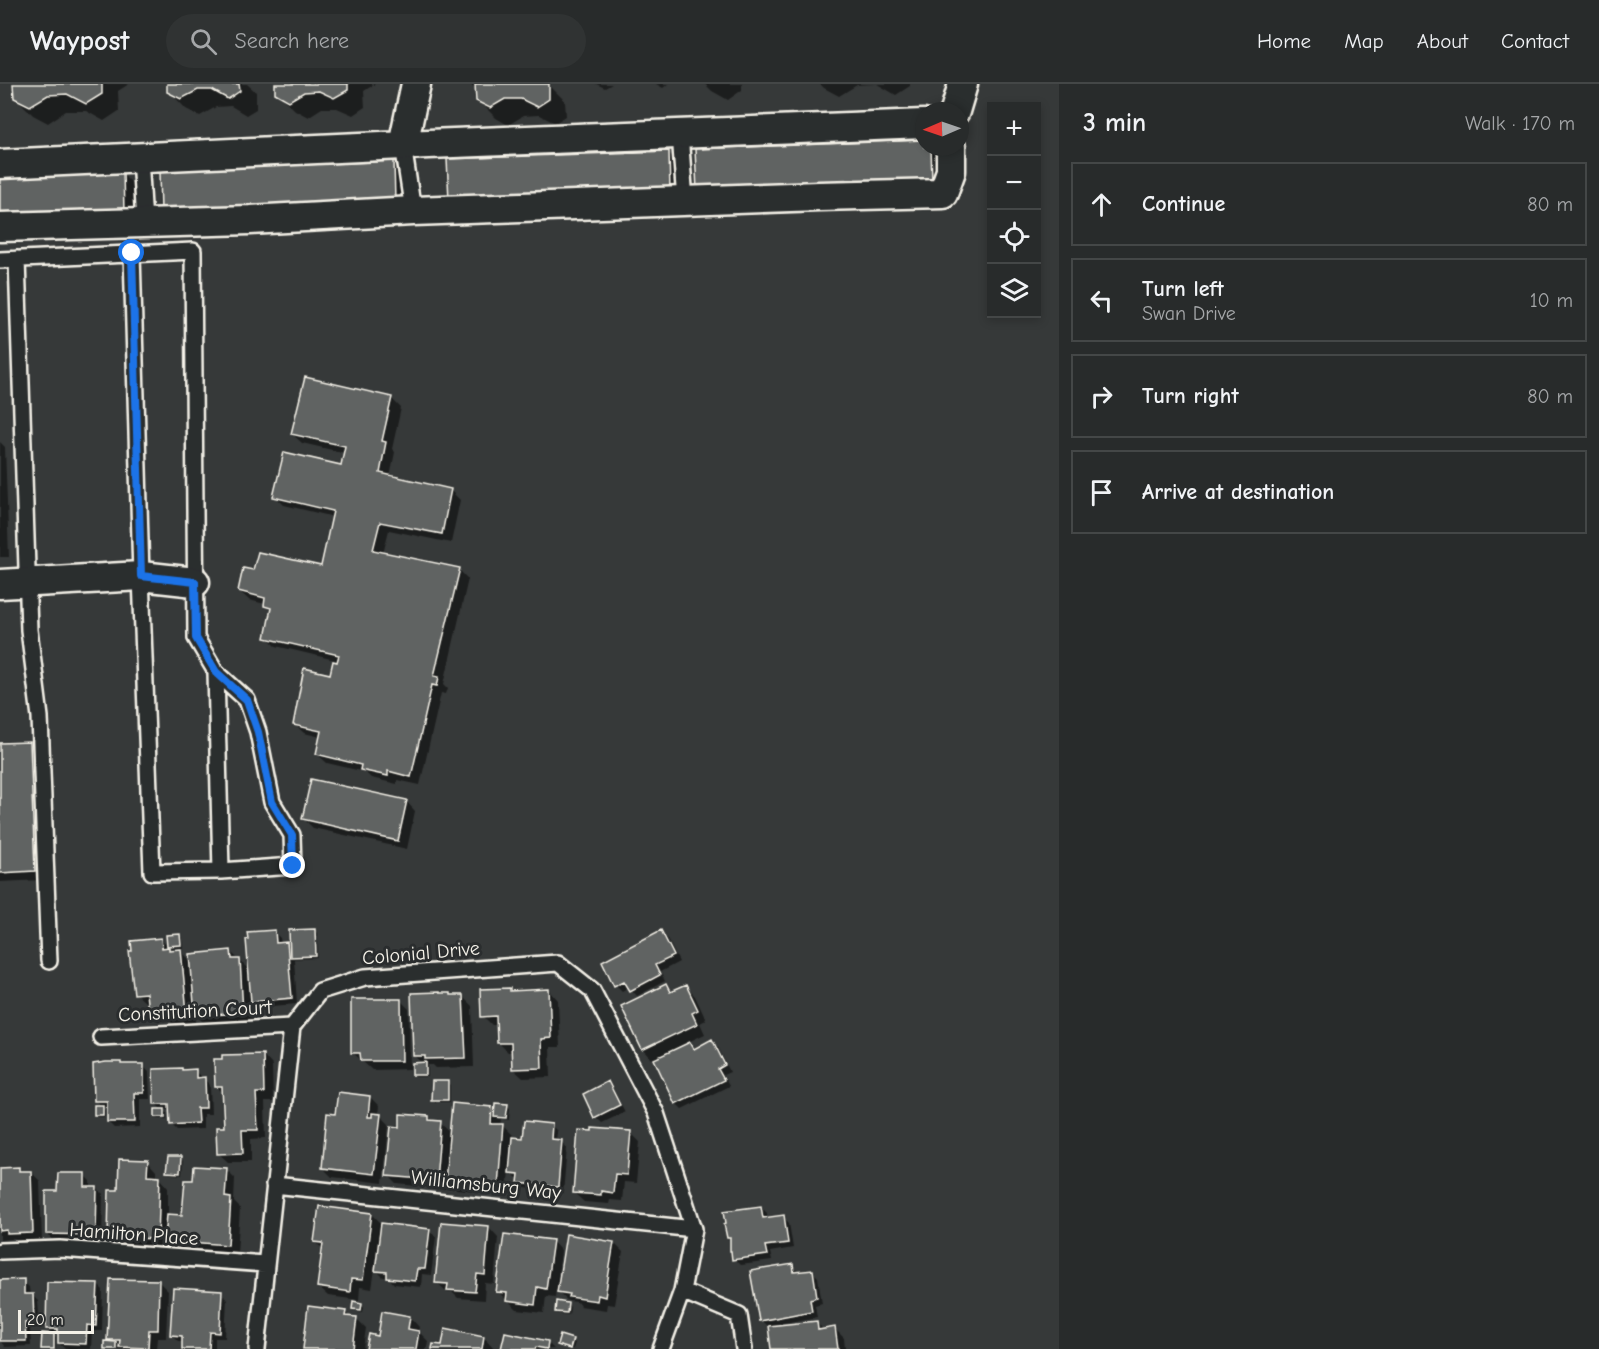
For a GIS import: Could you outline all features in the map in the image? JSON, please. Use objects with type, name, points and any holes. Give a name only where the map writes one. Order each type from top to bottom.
[{"type":"street","points":[[403,145],[416,84]]},
{"type":"street","points":[[958,102],[963,84]]},
{"type":"street","points":[[0,164],[915,124]]},
{"type":"street","points":[[0,227],[250,220],[413,211],[943,193],[951,171],[951,156]]},
{"type":"street","points":[[13,583],[141,576],[195,582]]},
{"type":"lane","points":[[680,134],[685,201]]},
{"type":"lane","points":[[403,145],[413,211]]},
{"type":"lane","points":[[140,157],[144,223]]},
{"type":"lane","points":[[0,260],[132,253],[193,251],[196,638],[216,672],[247,700],[258,732],[272,802],[292,835],[293,866],[221,871],[152,872],[132,253]]},
{"type":"lane","points":[[17,259],[13,583],[28,630],[40,717],[49,961]]},
{"type":"lane","points":[[216,672],[221,871]]},
{"type":"lane","name":"Colonial Drive","points":[[291,1027],[320,991],[365,977],[558,963],[592,990],[656,1113],[694,1229]]},
{"type":"lane","points":[[257,1349],[291,1027]]},
{"type":"lane","name":"Constitution Court","points":[[100,1037],[291,1027]]},
{"type":"lane","name":"Williamsburg Way","points":[[274,1185],[694,1229]]},
{"type":"lane","points":[[661,1349],[682,1291],[694,1229]]},
{"type":"lane","name":"Hamilton Place","points":[[0,1251],[60,1249],[265,1264]]},
{"type":"lane","points":[[682,1291],[739,1315],[744,1349]]},
{"type":"building","points":[[13,84],[102,84],[102,94],[86,104],[67,94],[48,95],[30,106],[14,98]]},
{"type":"building","points":[[167,84],[239,84],[240,91],[228,99],[212,90],[198,90],[181,99],[167,92]]},
{"type":"building","points":[[275,84],[348,84],[348,90],[334,98],[319,91],[304,92],[289,101],[275,93]]},
{"type":"building","points":[[475,84],[549,84],[549,99],[537,107],[521,99],[505,99],[490,108],[476,101]]},
{"type":"building","points":[[915,140],[915,156],[931,156],[932,181],[697,190],[695,149]]},
{"type":"building","points":[[669,151],[670,192],[449,200],[447,159]]},
{"type":"building","points":[[394,161],[395,202],[161,211],[160,171]]},
{"type":"building","points":[[123,171],[124,213],[0,218],[0,176]]},
{"type":"building","points":[[305,377],[392,397],[382,441],[386,442],[380,473],[451,489],[442,534],[380,522],[373,550],[460,568],[434,676],[439,677],[437,686],[432,685],[411,777],[388,771],[388,776],[360,770],[361,765],[316,754],[321,731],[293,725],[304,668],[330,674],[333,661],[337,662],[339,655],[265,638],[271,608],[264,606],[265,598],[238,591],[243,568],[253,570],[258,552],[321,566],[333,511],[273,497],[284,452],[341,465],[345,446],[291,434]]},
{"type":"building","points":[[30,742],[35,871],[0,873],[0,743]]},
{"type":"building","points":[[311,779],[407,800],[398,841],[302,819]]},
{"type":"building","points":[[315,929],[316,956],[290,957],[289,930]]},
{"type":"building","points":[[275,930],[276,943],[287,942],[292,998],[251,1002],[247,932]]},
{"type":"building","points":[[661,930],[674,956],[655,965],[660,975],[630,991],[624,981],[614,986],[602,961]]},
{"type":"building","points":[[180,934],[181,945],[167,946],[166,935]]},
{"type":"building","points":[[161,938],[162,948],[181,949],[187,1013],[163,1015],[162,1011],[148,1012],[146,993],[134,994],[129,951],[132,951],[131,941]]},
{"type":"building","points":[[231,950],[232,959],[240,959],[243,1013],[195,1016],[190,954]]},
{"type":"building","points":[[666,984],[670,992],[686,985],[698,1010],[692,1013],[697,1024],[642,1050],[621,1006]]},
{"type":"building","points":[[510,988],[510,991],[549,989],[551,1038],[541,1039],[542,1068],[512,1069],[511,1043],[497,1043],[496,1016],[481,1017],[480,989]]},
{"type":"building","points":[[439,992],[463,995],[466,1058],[425,1059],[425,1056],[413,1056],[411,993]]},
{"type":"building","points":[[351,999],[401,999],[402,1061],[361,1061],[360,1053],[351,1053]]},
{"type":"building","points":[[712,1039],[725,1065],[718,1069],[724,1080],[675,1104],[654,1059],[690,1042],[694,1049]]},
{"type":"building","points":[[263,1054],[264,1093],[256,1093],[258,1130],[242,1130],[243,1153],[217,1154],[216,1127],[224,1127],[222,1087],[215,1087],[214,1059],[222,1059],[222,1055]]},
{"type":"building","points":[[106,1062],[144,1064],[144,1093],[134,1093],[135,1122],[107,1122],[107,1101],[94,1101],[93,1064]]},
{"type":"building","points":[[426,1062],[426,1075],[412,1075],[412,1063]]},
{"type":"building","points":[[182,1068],[182,1070],[196,1069],[196,1078],[205,1077],[206,1108],[197,1108],[198,1123],[170,1125],[169,1104],[154,1104],[153,1069]]},
{"type":"building","points":[[432,1081],[448,1081],[448,1100],[431,1100]]},
{"type":"building","points":[[608,1081],[620,1105],[594,1118],[583,1094]]},
{"type":"building","points":[[338,1092],[370,1096],[368,1117],[372,1117],[372,1113],[381,1114],[374,1174],[322,1168],[327,1113],[335,1114]]},
{"type":"building","points":[[452,1103],[492,1107],[491,1124],[503,1124],[498,1186],[445,1181]]},
{"type":"building","points":[[495,1103],[508,1104],[506,1118],[494,1117]]},
{"type":"building","points":[[94,1105],[103,1105],[103,1115],[94,1115]]},
{"type":"building","points":[[155,1109],[165,1109],[165,1117],[155,1117]]},
{"type":"building","points":[[400,1114],[429,1116],[429,1120],[441,1121],[436,1180],[386,1176],[391,1126],[400,1127]]},
{"type":"building","points":[[524,1121],[552,1124],[551,1139],[562,1140],[558,1187],[518,1183],[519,1174],[509,1173],[512,1137],[522,1138]]},
{"type":"building","points":[[592,1128],[631,1131],[627,1175],[615,1174],[613,1193],[601,1191],[601,1195],[573,1193],[578,1130],[592,1131]]},
{"type":"building","points":[[168,1157],[181,1157],[180,1173],[166,1172]]},
{"type":"building","points":[[119,1159],[148,1160],[147,1175],[160,1176],[158,1239],[108,1237],[109,1190],[118,1190]]},
{"type":"building","points":[[194,1166],[227,1168],[225,1197],[231,1198],[228,1245],[165,1240],[167,1214],[182,1215],[185,1180],[193,1180]]},
{"type":"building","points":[[19,1167],[19,1171],[31,1171],[33,1233],[7,1234],[7,1230],[0,1231],[0,1168]]},
{"type":"building","points":[[58,1173],[85,1173],[85,1187],[97,1187],[96,1235],[46,1234],[46,1191],[57,1191]]},
{"type":"building","points":[[319,1206],[372,1213],[363,1280],[351,1279],[350,1292],[317,1287],[323,1243],[314,1242]]},
{"type":"building","points":[[761,1206],[763,1218],[784,1215],[788,1243],[765,1246],[767,1255],[732,1260],[730,1238],[727,1238],[724,1224],[726,1223],[724,1211]]},
{"type":"building","points":[[441,1222],[489,1226],[485,1275],[477,1274],[475,1292],[447,1290],[448,1284],[435,1283]]},
{"type":"building","points":[[381,1223],[430,1229],[425,1269],[417,1269],[415,1281],[387,1278],[387,1272],[375,1271]]},
{"type":"building","points":[[504,1234],[553,1240],[546,1289],[537,1287],[535,1305],[506,1301],[507,1293],[496,1292]]},
{"type":"building","points":[[566,1234],[614,1242],[605,1297],[598,1295],[597,1301],[569,1297],[570,1294],[557,1292]]},
{"type":"building","points":[[793,1264],[794,1272],[813,1270],[817,1297],[810,1299],[812,1311],[759,1321],[750,1271]]},
{"type":"building","points":[[24,1279],[24,1294],[33,1294],[34,1322],[25,1323],[26,1341],[0,1341],[0,1280]]},
{"type":"building","points":[[110,1279],[159,1280],[158,1330],[149,1330],[148,1348],[119,1347],[120,1340],[107,1340]]},
{"type":"building","points":[[47,1282],[98,1283],[96,1326],[87,1325],[86,1344],[58,1343],[58,1329],[46,1329]]},
{"type":"building","points":[[173,1288],[222,1291],[220,1333],[210,1332],[209,1349],[182,1349],[182,1336],[170,1335]]},
{"type":"building","points":[[353,1301],[362,1303],[361,1310],[352,1309]]},
{"type":"building","points":[[556,1301],[568,1303],[567,1313],[555,1312]]},
{"type":"building","points":[[308,1306],[346,1311],[345,1316],[357,1317],[353,1349],[303,1349]]},
{"type":"building","points":[[382,1311],[410,1316],[408,1329],[419,1331],[416,1349],[366,1349],[369,1334],[378,1336]]},
{"type":"building","points":[[817,1321],[818,1330],[835,1327],[838,1349],[771,1349],[768,1326]]},
{"type":"building","points":[[445,1328],[484,1336],[482,1349],[432,1349],[433,1344],[442,1345]]},
{"type":"building","points":[[505,1332],[548,1341],[547,1349],[536,1347],[535,1349],[501,1349]]},
{"type":"building","points":[[42,1333],[54,1334],[54,1349],[41,1349]]},
{"type":"building","points":[[560,1335],[573,1339],[570,1349],[557,1345]]},
{"type":"building","points":[[104,1341],[116,1342],[116,1349],[104,1349]]},
{"type":"route","points":[[132,253],[141,576],[195,582],[196,638],[216,672],[247,700],[258,732],[272,802],[292,835],[293,866]]}]
